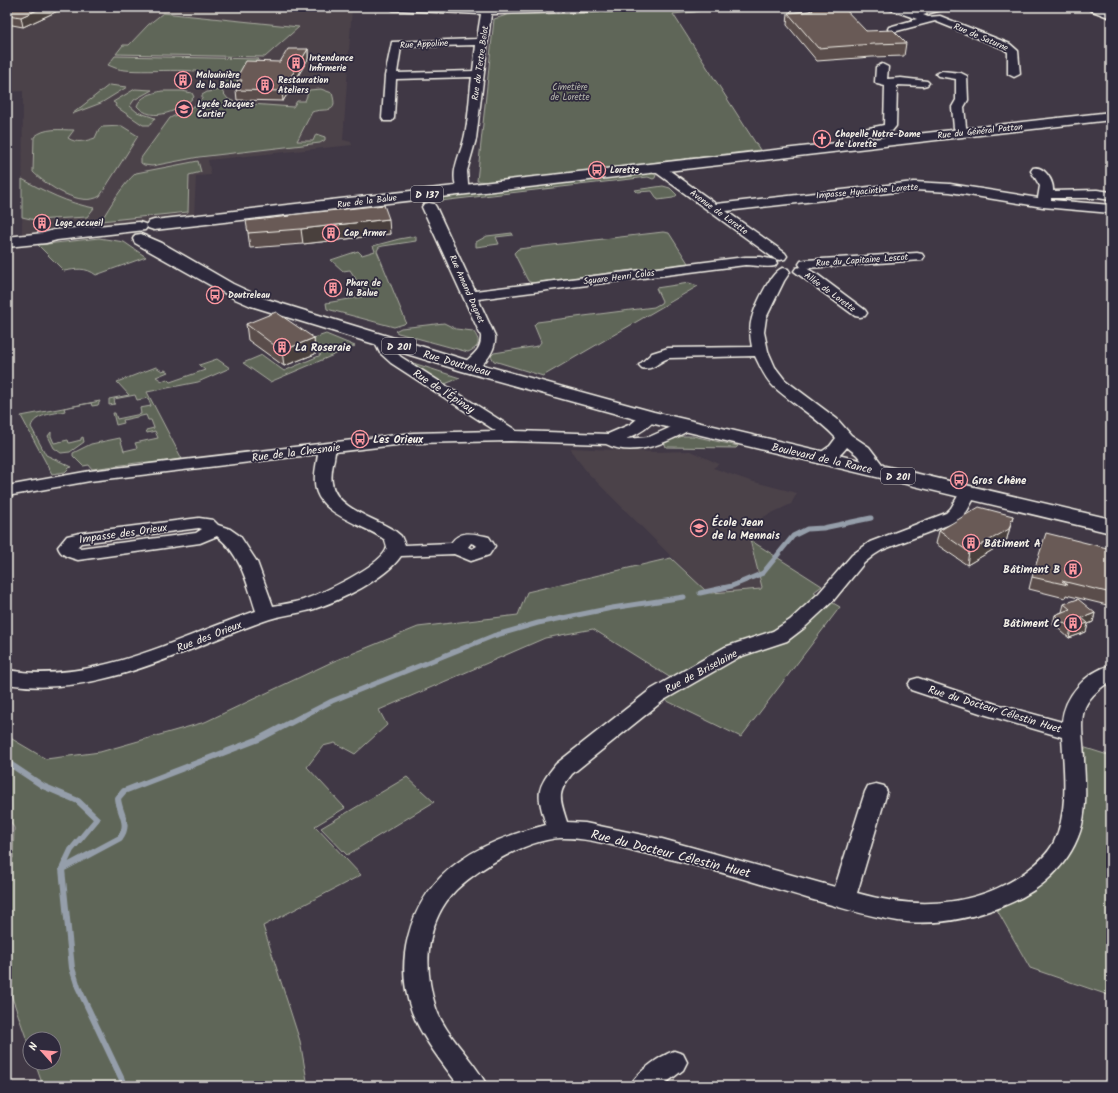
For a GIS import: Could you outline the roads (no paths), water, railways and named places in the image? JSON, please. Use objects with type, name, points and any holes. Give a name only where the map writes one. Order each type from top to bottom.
[{"type":"main road","points":[[1094,7],[1111,14]]},
{"type":"main road","name":"Rue du Général Patton","points":[[658,168],[1111,116]]},
{"type":"main road","name":"Rue de la Balue","points":[[7,242],[99,235],[150,235],[195,220],[658,168]]},
{"type":"main road","name":"Rue Doutreleau","points":[[150,235],[208,278],[239,295],[257,302],[469,367],[649,417]]},
{"type":"main road","name":"Boulevard de la Rance","points":[[649,417],[1111,526]]},
{"type":"street","points":[[393,7],[452,12],[486,12]]},
{"type":"street","name":"Rue du Tertre Belot","points":[[464,189],[460,179],[464,156],[470,139],[478,74],[484,42],[486,12],[660,7]]},
{"type":"street","name":"Rue de Saturne","points":[[893,7],[927,20]]},
{"type":"street","points":[[913,14],[942,7]]},
{"type":"street","name":"Rue de Saturne","points":[[893,29],[936,18],[1006,46],[1013,51],[1014,74]]},
{"type":"street","name":"Rue Appoline","points":[[388,118],[396,44],[484,42]]},
{"type":"street","points":[[882,67],[881,82],[891,83],[901,81],[923,83]]},
{"type":"street","points":[[392,76],[478,74]]},
{"type":"street","points":[[942,74],[960,76],[962,100],[958,107],[960,128],[965,132]]},
{"type":"street","points":[[864,144],[857,137],[858,134],[888,128],[890,126],[891,83]]},
{"type":"street","name":"Avenue de Lorette","points":[[658,168],[791,261]]},
{"type":"street","points":[[1037,171],[1045,180],[1048,187],[1044,199]]},
{"type":"street","name":"Impasse Hyacinthe Lorette","points":[[714,208],[914,186],[950,188],[1044,199],[1111,209]]},
{"type":"street","name":"Impasse Hyacinthe Lorette","points":[[1044,199],[1097,194],[1111,196]]},
{"type":"street","name":"Rue Amand Dagnet","points":[[429,207],[489,342],[487,349],[469,367]]},
{"type":"street","name":"Rue du Capitaine Lescot","points":[[791,261],[917,257]]},
{"type":"street","name":"Square Henri Colas","points":[[469,296],[745,261],[791,261]]},
{"type":"street","points":[[791,261],[773,268],[783,272],[777,280],[759,318],[756,332],[760,351],[768,368],[779,383],[831,422],[845,438],[863,451],[880,472]]},
{"type":"street","name":"Allée de Lorette","points":[[791,261],[860,313]]},
{"type":"street","name":"Rue de l'Épinay","points":[[382,341],[385,350],[396,360],[508,432],[510,436]]},
{"type":"street","points":[[648,365],[657,356],[668,353],[760,351]]},
{"type":"street","name":"Rue de la Chesnaie","points":[[7,491],[90,476],[412,438],[510,436],[610,439],[626,433],[644,423],[649,417]]},
{"type":"street","name":"Rue de la Chesnaie","points":[[610,439],[614,442],[626,443],[651,442],[684,426]]},
{"type":"street","points":[[823,459],[836,450],[845,438]]},
{"type":"street","points":[[327,448],[323,484],[327,496],[340,508],[393,538],[396,543],[396,550],[458,548]]},
{"type":"street","name":"Rue de Briselaine","points":[[558,830],[549,798],[552,784],[564,769],[657,695],[732,652],[780,636],[797,624],[826,597],[858,559],[868,551],[876,546],[920,531],[952,517],[968,493]]},
{"type":"street","name":"Impasse des Orieux","points":[[212,529],[209,533],[200,538],[78,554],[72,553],[67,547],[73,540],[80,538],[199,523],[207,524],[212,529],[219,530],[227,534],[242,550],[254,577],[266,614]]},
{"type":"street","name":"Rue des Orieux","points":[[7,677],[48,680],[82,676],[123,667],[266,614],[307,605],[330,596],[379,568],[393,556],[396,550]]},
{"type":"street","name":"Rue du Docteur Célestin Huet","points":[[474,1086],[445,1047],[424,1011],[416,978],[416,952],[424,919],[440,892],[458,874],[489,853],[523,839],[558,830],[585,831],[620,838],[843,900],[902,912],[932,914],[964,909],[992,900],[1020,888],[1047,868],[1062,848],[1071,825],[1073,800],[1072,732],[1074,708],[1084,691],[1111,672]]},
{"type":"street","name":"Rue du Docteur Célestin Huet","points":[[918,685],[990,709],[1072,732]]},
{"type":"street","points":[[843,900],[876,792]]},
{"type":"street","points":[[643,1086],[674,1062]]},
{"type":"waterway","points":[[700,593],[732,586],[763,573],[793,536],[807,529],[823,528],[871,518]]},
{"type":"waterway","points":[[301,717],[332,701],[493,636],[538,623],[612,608],[684,597]]},
{"type":"waterway","points":[[62,869],[120,838],[123,833],[124,818],[118,798],[124,791],[259,739],[303,716]]},
{"type":"waterway","points":[[7,762],[43,786],[78,801],[97,819],[71,850],[62,869]]},
{"type":"waterway","points":[[62,869],[72,968],[78,987],[125,1086]]},
{"type":"place","name":"Intendance Infirmerie","points":[[296,63]]},
{"type":"place","name":"Malouinière de la Balue","points":[[183,80]]},
{"type":"place","name":"Restauration Ateliers","points":[[265,85]]},
{"type":"place","name":"Lycée Jacques Cartier","points":[[184,109]]},
{"type":"place","name":"Chapelle Notre-Dame de Lorette","points":[[822,139]]},
{"type":"place","name":"Lorette","points":[[597,170]]},
{"type":"place","name":"Loge accueil","points":[[42,223]]},
{"type":"place","name":"Cap Armor","points":[[331,233]]},
{"type":"place","name":"Phare de la Balue","points":[[333,288]]},
{"type":"place","name":"Doutreleau","points":[[215,295]]},
{"type":"place","name":"La Roseraie","points":[[282,347]]},
{"type":"place","name":"Les Orieux","points":[[360,439]]},
{"type":"place","name":"Gros Chêne","points":[[959,480]]},
{"type":"place","name":"École Jean de la Mennais","points":[[699,528]]},
{"type":"place","name":"Bâtiment A","points":[[971,543]]},
{"type":"place","name":"Bâtiment B","points":[[1073,569]]},
{"type":"place","name":"Bâtiment C","points":[[1073,623]]},
{"type":"park label","name":"Cimetière de Lorette","points":[[570,92]]}]
